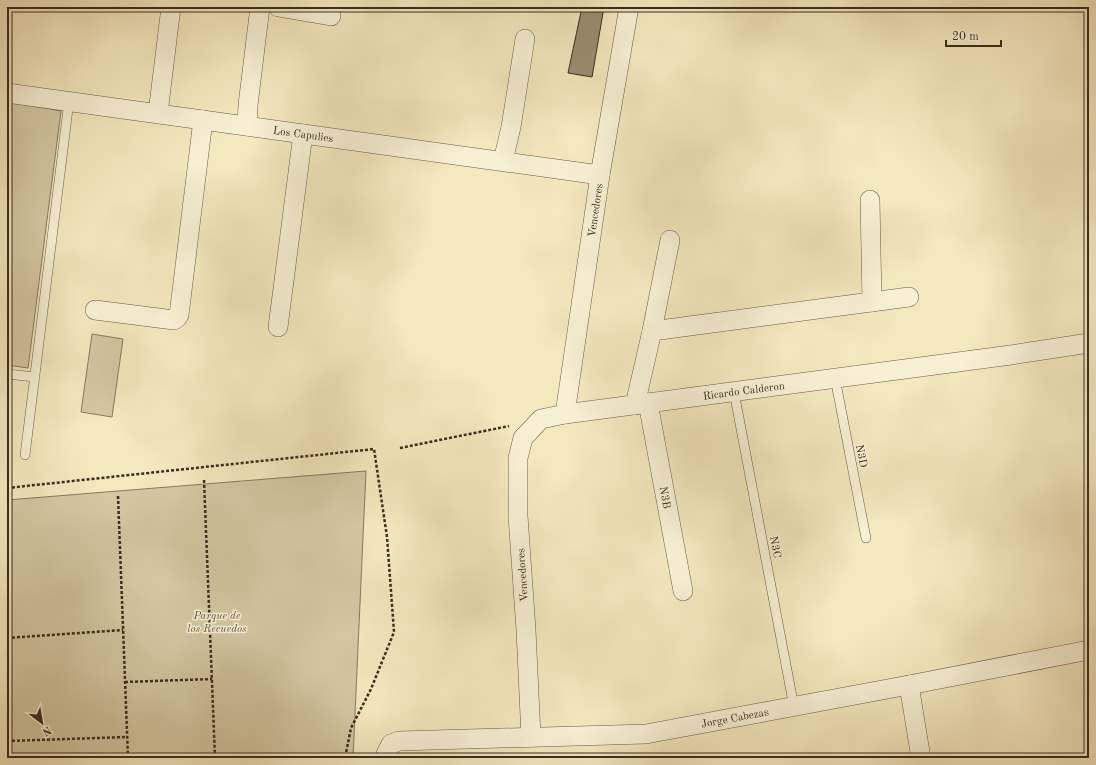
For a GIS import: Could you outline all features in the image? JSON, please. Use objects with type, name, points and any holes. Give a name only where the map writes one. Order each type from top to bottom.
[{"type":"street","points":[[158,113],[171,7]]},
{"type":"street","points":[[247,126],[248,105],[260,7]]},
{"type":"street","points":[[278,7],[331,16]]},
{"type":"street","name":"Vencedores","points":[[565,414],[600,174],[629,7]]},
{"type":"street","points":[[502,161],[511,127],[525,39]]},
{"type":"street","name":"Los Capulies","points":[[7,93],[600,174]]},
{"type":"street","points":[[95,310],[174,320],[180,315],[203,120]]},
{"type":"street","points":[[278,327],[303,134]]},
{"type":"street","points":[[870,200],[872,302]]},
{"type":"street","points":[[642,404],[652,331],[670,240]]},
{"type":"street","points":[[652,331],[909,297]]},
{"type":"street","name":"Ricardo Calderon","points":[[541,419],[565,414],[1011,355],[1089,343]]},
{"type":"street","name":"N3B","points":[[642,404],[683,591]]},
{"type":"street","name":"Vencedores","points":[[531,737],[526,630],[518,516],[518,458],[523,438],[541,419]]},
{"type":"street","name":"Jorge Cabezas","points":[[386,758],[386,754],[391,744],[399,741],[646,734],[1089,650]]},
{"type":"street","points":[[909,685],[920,758]]},
{"type":"lane","points":[[25,455],[69,101]]},
{"type":"lane","points":[[7,374],[35,377]]},
{"type":"lane","name":"N3D","points":[[836,378],[866,538]]},
{"type":"lane","name":"N3C","points":[[734,392],[794,706]]},
{"type":"path","points":[[400,448],[509,426]]},
{"type":"path","points":[[7,488],[374,449],[387,537],[394,632],[371,689],[351,728],[345,758]]},
{"type":"path","points":[[204,480],[215,758]]},
{"type":"path","points":[[118,496],[128,758]]},
{"type":"path","points":[[7,638],[123,630]]},
{"type":"path","points":[[125,682],[212,679]]},
{"type":"path","points":[[7,741],[127,737]]},
{"type":"green space","points":[[7,101],[61,111],[28,368],[7,365]]},
{"type":"green space","points":[[92,334],[123,339],[112,417],[81,412]]},
{"type":"green space","name":"Parque de los Recuedos","points":[[366,471],[353,758],[7,758],[7,500]]},
{"type":"building","points":[[582,7],[604,7],[592,77],[568,73]]}]
